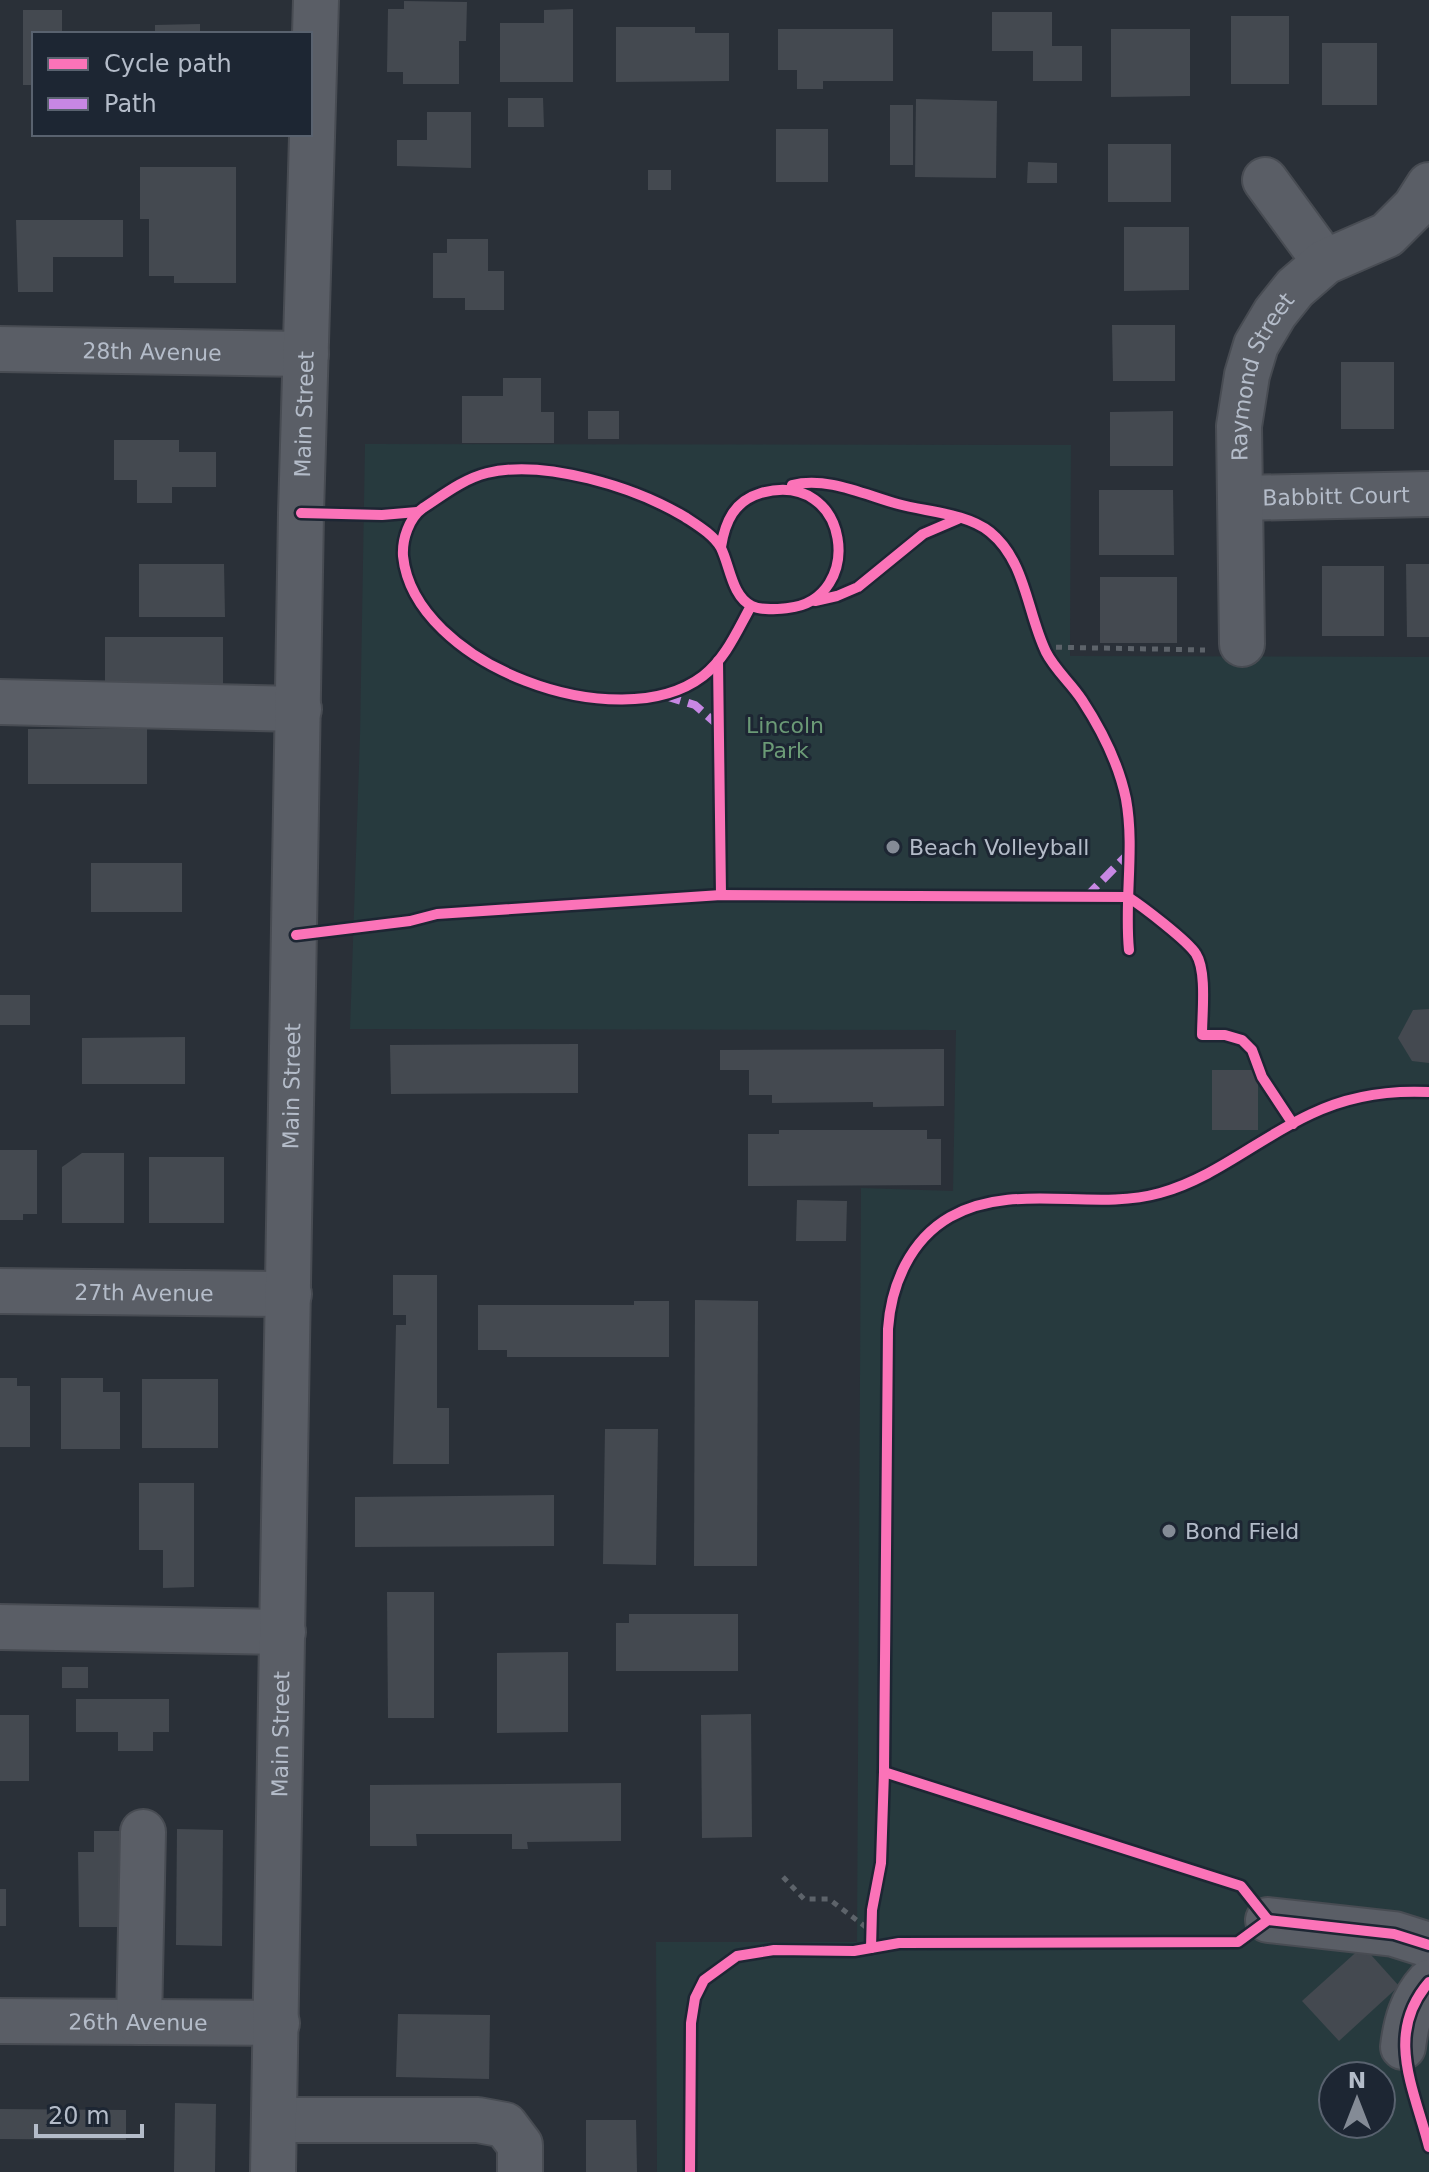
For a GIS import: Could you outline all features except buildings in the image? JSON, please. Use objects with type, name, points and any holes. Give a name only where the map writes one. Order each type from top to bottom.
[{"type":"street","name":"Main Street","points":[[273,2172],[306,354],[316,0]]},
{"type":"street","points":[[1265,180],[1325,262]]},
{"type":"street","name":"Raymond Street","points":[[1242,644],[1239,426],[1247,375],[1256,345],[1295,288],[1325,262],[1387,235],[1415,207],[1429,185]]},
{"type":"street","name":"28th Avenue","points":[[0,349],[306,354]]},
{"type":"street","name":"Babbitt Court","points":[[1242,498],[1429,494]]},
{"type":"street","points":[[0,702],[299,709]]},
{"type":"street","name":"27th Avenue","points":[[0,1291],[289,1294]]},
{"type":"street","points":[[0,1627],[283,1632]]},
{"type":"street","points":[[139,2022],[143,1832]]},
{"type":"street","points":[[1268,1920],[1394,1934],[1429,1945]]},
{"type":"street","points":[[1403,2047],[1406,2024],[1417,1995],[1429,1982]]},
{"type":"street","name":"26th Avenue","points":[[0,2021],[277,2023]]},
{"type":"street","points":[[275,2120],[478,2120],[505,2125],[520,2145],[520,2172]]},
{"type":"path","points":[[1044,647],[1208,650],[1242,644]]},
{"type":"path","points":[[783,1877],[804,1899],[829,1899],[871,1931]]},
{"type":"green space","name":"Lincoln Park","points":[[365,444],[1071,445],[1070,656],[1429,657],[1429,2172],[657,2172],[656,1942],[857,1942],[861,1188],[953,1191],[956,1030],[350,1029],[360,736]]},
{"type":"marked path","points":[[665,696],[695,705],[719,726]]},
{"type":"marked path","points":[[1086,897],[1128,854]]},
{"type":"cycle path","points":[[721,547],[728,521],[744,501],[761,493],[791,490],[814,499],[830,516],[838,538],[837,562],[829,583],[813,600],[788,608],[756,608],[740,596],[718,543],[685,517],[641,496],[589,478],[535,470],[510,470],[470,479],[423,508],[410,523],[403,556],[416,595],[443,630],[481,659],[526,681],[574,695],[622,700],[666,694],[703,676],[725,653],[751,606]]},
{"type":"cycle path","points":[[792,485],[832,485],[958,517],[990,532],[1002,544],[1019,572],[1046,652],[1089,711],[1119,773],[1129,818],[1129,950]]},
{"type":"cycle path","points":[[301,513],[382,515],[417,512]]},
{"type":"cycle path","points":[[815,601],[858,587],[923,534],[958,519]]},
{"type":"cycle path","points":[[718,661],[721,895]]},
{"type":"cycle path","points":[[296,935],[410,921],[437,914],[721,895],[1128,897],[1175,933],[1196,954],[1203,982],[1202,1035],[1225,1035],[1242,1040],[1252,1050],[1262,1077],[1293,1124]]},
{"type":"cycle path","points":[[871,1948],[872,1910],[881,1863],[884,1772],[888,1329],[898,1280],[914,1251],[936,1227],[975,1206],[1027,1199],[1108,1200],[1160,1193],[1199,1178],[1325,1108],[1368,1096],[1429,1092]]},
{"type":"cycle path","points":[[884,1772],[1241,1886],[1268,1920]]},
{"type":"cycle path","points":[[690,2172],[691,2023],[695,1998],[704,1980],[737,1956],[774,1950],[854,1951],[899,1943],[1238,1942],[1268,1920],[1394,1934],[1429,1945]]},
{"type":"cycle path","points":[[1429,1982],[1415,2002],[1405,2042],[1406,2062],[1429,2147]]},
{"type":"place","name":"Beach Volleyball","points":[[893,847]]},
{"type":"place","name":"Bond Field","points":[[1169,1531]]}]
